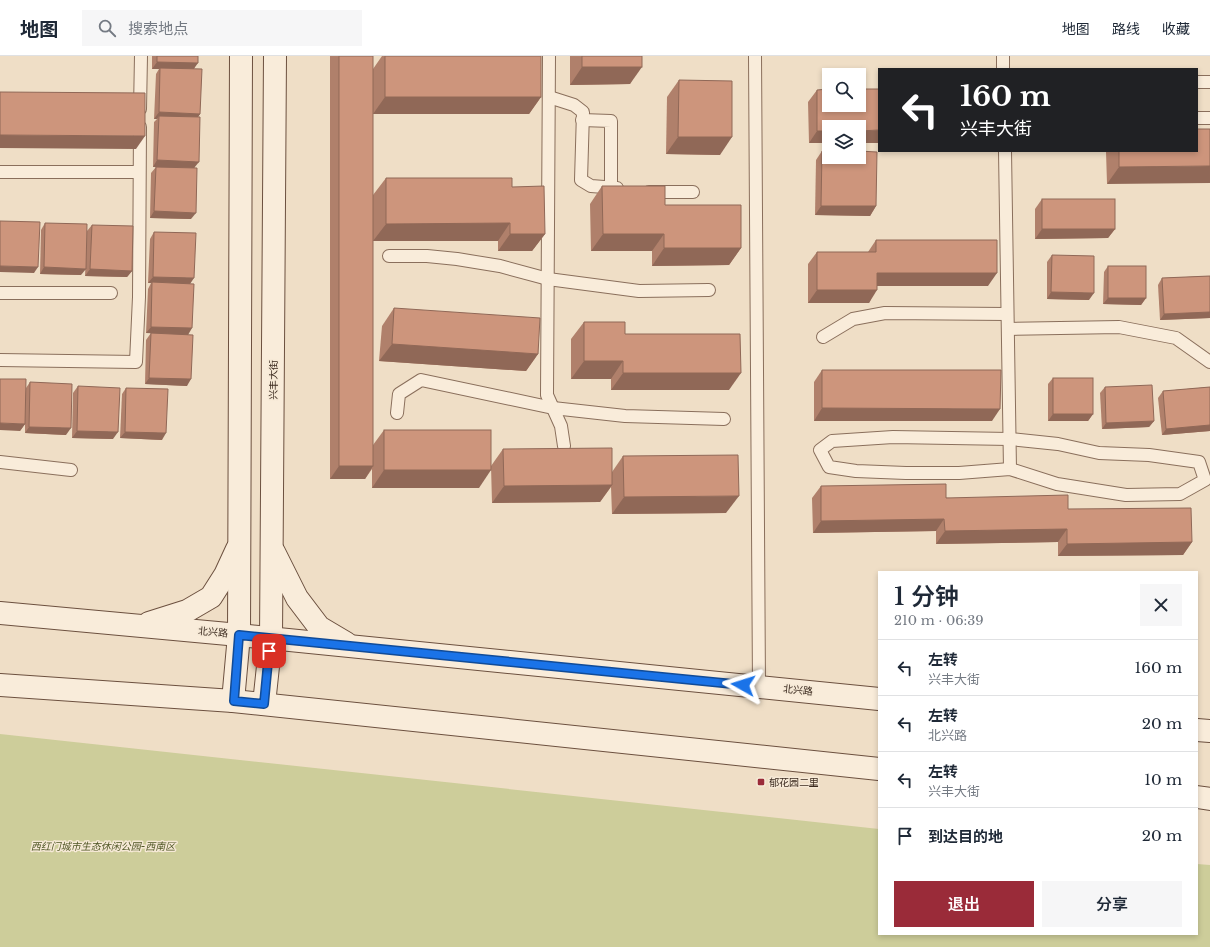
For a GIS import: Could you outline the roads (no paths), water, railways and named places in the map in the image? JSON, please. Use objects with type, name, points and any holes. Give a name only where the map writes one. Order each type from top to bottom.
[{"type":"main road","points":[[234,701],[239,635],[240,543],[241,56]]},
{"type":"main road","name":"兴丰大街","points":[[264,704],[271,638],[275,56]]},
{"type":"main road","points":[[141,626],[187,611],[211,597],[225,575],[240,543]]},
{"type":"main road","points":[[271,546],[284,575],[297,598],[319,627],[353,646]]},
{"type":"main road","name":"北兴路","points":[[0,613],[353,646],[878,699]]},
{"type":"main road","points":[[0,685],[234,701],[878,769]]},
{"type":"main road","points":[[1198,730],[1210,731]]},
{"type":"main road","points":[[1198,797],[1210,798]]},
{"type":"lane","points":[[0,360],[136,362],[139,297],[141,56]]},
{"type":"lane","points":[[549,56],[547,395],[561,426],[564,446]]},
{"type":"lane","points":[[755,56],[759,686]]},
{"type":"lane","points":[[1003,56],[1003,68]]},
{"type":"lane","points":[[1198,82],[1210,82]]},
{"type":"lane","points":[[549,97],[574,105],[583,112],[581,180],[591,186],[630,190],[693,192]]},
{"type":"lane","points":[[1198,118],[1210,118]]},
{"type":"lane","points":[[582,120],[611,121],[611,188]]},
{"type":"lane","points":[[1005,152],[1010,469]]},
{"type":"lane","points":[[0,172],[139,172]]},
{"type":"lane","points":[[389,256],[427,256],[457,259],[500,266],[548,279],[638,290],[710,290]]},
{"type":"lane","points":[[0,293],[111,293]]},
{"type":"lane","points":[[824,337],[853,319],[885,313],[1007,314]]},
{"type":"lane","points":[[1008,329],[1119,327],[1176,338],[1210,362]]},
{"type":"lane","points":[[397,413],[398,394],[421,380],[553,408],[626,416],[724,419]]},
{"type":"lane","points":[[893,437],[1010,439],[1058,444],[1099,453],[1149,455],[1199,462],[1205,480],[1180,494],[1126,495],[1057,484],[1010,469],[959,473],[856,471],[829,467],[820,450],[832,441],[893,437]]},
{"type":"lane","points":[[0,462],[72,470]]},
{"type":"place","name":"郁花园二里","points":[[761,782]]},
{"type":"park label","name":"西红门城市生态休闲公园-西南区","points":[[103,846]]}]
